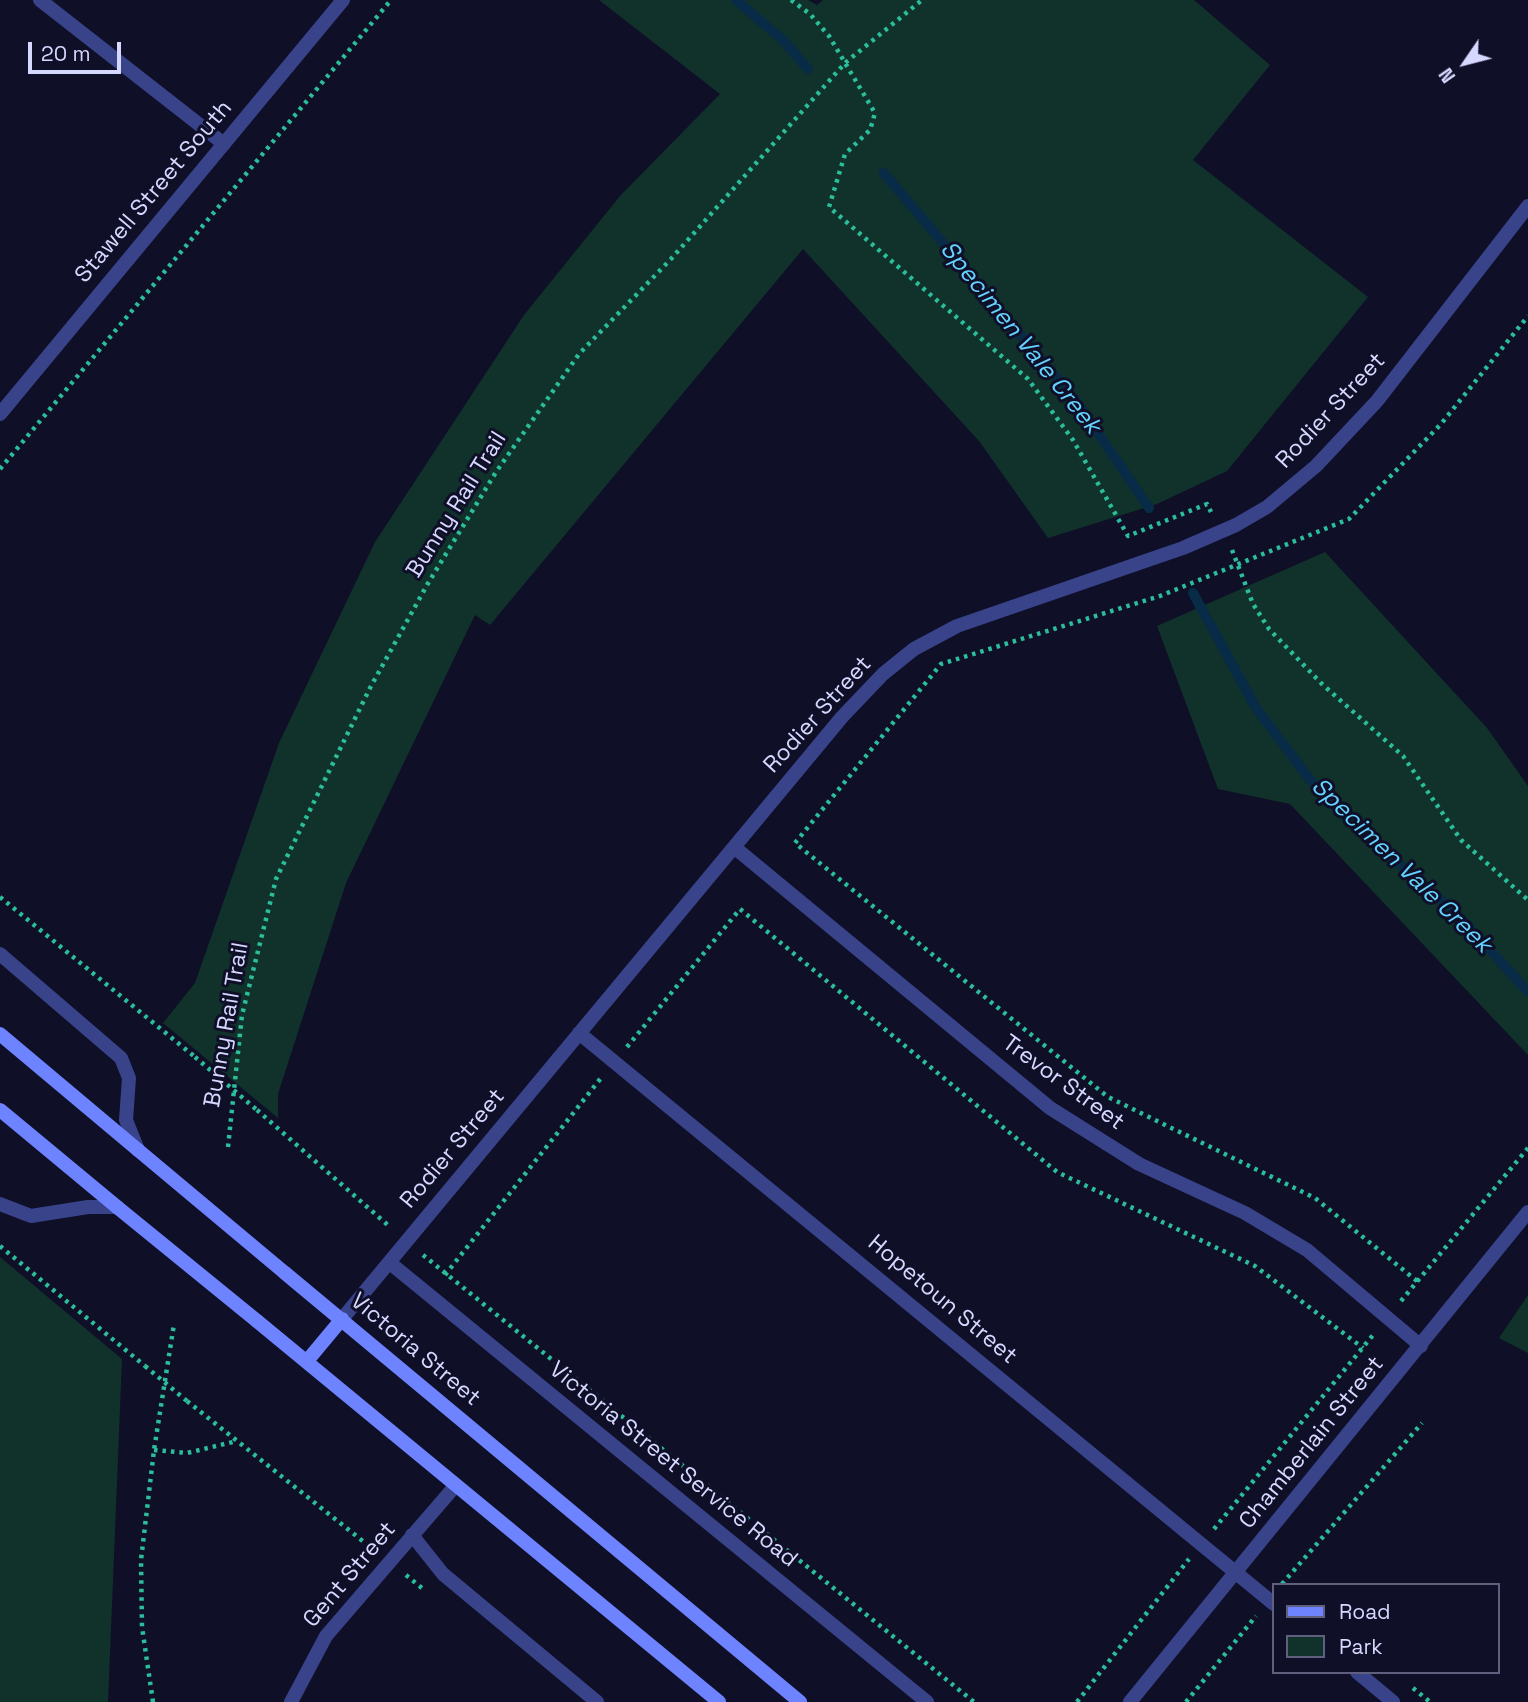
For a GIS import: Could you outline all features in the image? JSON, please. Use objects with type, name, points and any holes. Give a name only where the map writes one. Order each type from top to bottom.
[{"type":"main road","name":"Victoria Street","points":[[0,1034],[800,1702]]},
{"type":"main road","points":[[0,1110],[719,1702]]},
{"type":"main road","points":[[307,1361],[342,1319]]},
{"type":"street","points":[[40,0],[224,144]]},
{"type":"street","name":"Stawell Street South","points":[[0,414],[344,0]]},
{"type":"street","name":"Rodier Street","points":[[342,1319],[860,696],[914,649],[985,614],[1150,560],[1222,532],[1267,507],[1340,442],[1377,401],[1528,206]]},
{"type":"street","name":"Trevor Street","points":[[734,847],[1050,1108],[1139,1164],[1214,1197],[1289,1239],[1339,1274],[1421,1346]]},
{"type":"street","points":[[0,954],[121,1058],[129,1078],[126,1120],[138,1150]]},
{"type":"street","name":"Hopetoun Street","points":[[579,1032],[1272,1602]]},
{"type":"street","points":[[0,1204],[31,1216],[88,1207],[117,1207]]},
{"type":"street","name":"Chamberlain Street","points":[[1130,1702],[1528,1212]]},
{"type":"street","name":"Victoria Street Service Road","points":[[390,1263],[927,1702]]},
{"type":"street","name":"Gent Street","points":[[291,1702],[326,1636],[456,1485]]},
{"type":"street","points":[[412,1535],[443,1574],[597,1702]]},
{"type":"street","points":[[1359,1674],[1393,1702]]},
{"type":"path","points":[[0,469],[391,0]]},
{"type":"path","points":[[791,0],[819,23],[875,113],[870,130],[845,154],[830,207],[1028,379],[1073,440],[1128,536],[1207,505],[1239,563],[1253,604],[1269,629],[1322,684],[1403,756],[1461,839],[1528,900]]},
{"type":"path","name":"Bunny Rail Trail","points":[[228,1147],[242,1015],[276,879],[397,637],[496,472],[567,368],[605,325],[671,259],[845,63],[922,0]]},
{"type":"path","points":[[1417,1281],[1315,1198],[1108,1097],[795,842],[942,664],[1160,596],[1349,519],[1441,424],[1528,317]]},
{"type":"path","points":[[0,897],[195,1057],[445,1275],[974,1702]]},
{"type":"path","points":[[445,1275],[740,909],[1057,1172],[1255,1266],[1363,1348]]},
{"type":"path","points":[[1077,1702],[1202,1544],[1528,1148]]},
{"type":"path","points":[[0,1246],[187,1401],[381,1556]]},
{"type":"path","points":[[153,1702],[140,1606],[141,1560],[154,1450],[174,1324]]},
{"type":"path","points":[[1283,1583],[1422,1423]]},
{"type":"path","points":[[154,1450],[187,1452],[237,1441]]},
{"type":"path","points":[[1186,1702],[1272,1602]]},
{"type":"green space","points":[[599,0],[808,0],[817,5],[823,0],[1194,0],[1270,65],[1193,160],[1368,297],[1227,471],[1157,504],[1048,538],[979,441],[803,249],[490,625],[475,615],[346,883],[278,1094],[278,1118],[163,1023],[195,983],[279,743],[375,542],[524,315],[620,196],[720,94]]},
{"type":"green space","points":[[1325,552],[1487,728],[1528,786],[1528,1055],[1290,804],[1218,789],[1157,626]]},
{"type":"green space","points":[[0,1257],[122,1359],[108,1702],[0,1702]]},
{"type":"green space","points":[[1528,1295],[1528,1353],[1499,1338]]},
{"type":"waterway","name":"Specimen Vale Creek","points":[[736,0],[784,41],[808,69]]},
{"type":"waterway","name":"Specimen Vale Creek","points":[[884,173],[1076,401],[1149,508]]},
{"type":"waterway","name":"Specimen Vale Creek","points":[[1193,593],[1256,708],[1308,777],[1353,824],[1460,917],[1528,992]]}]
